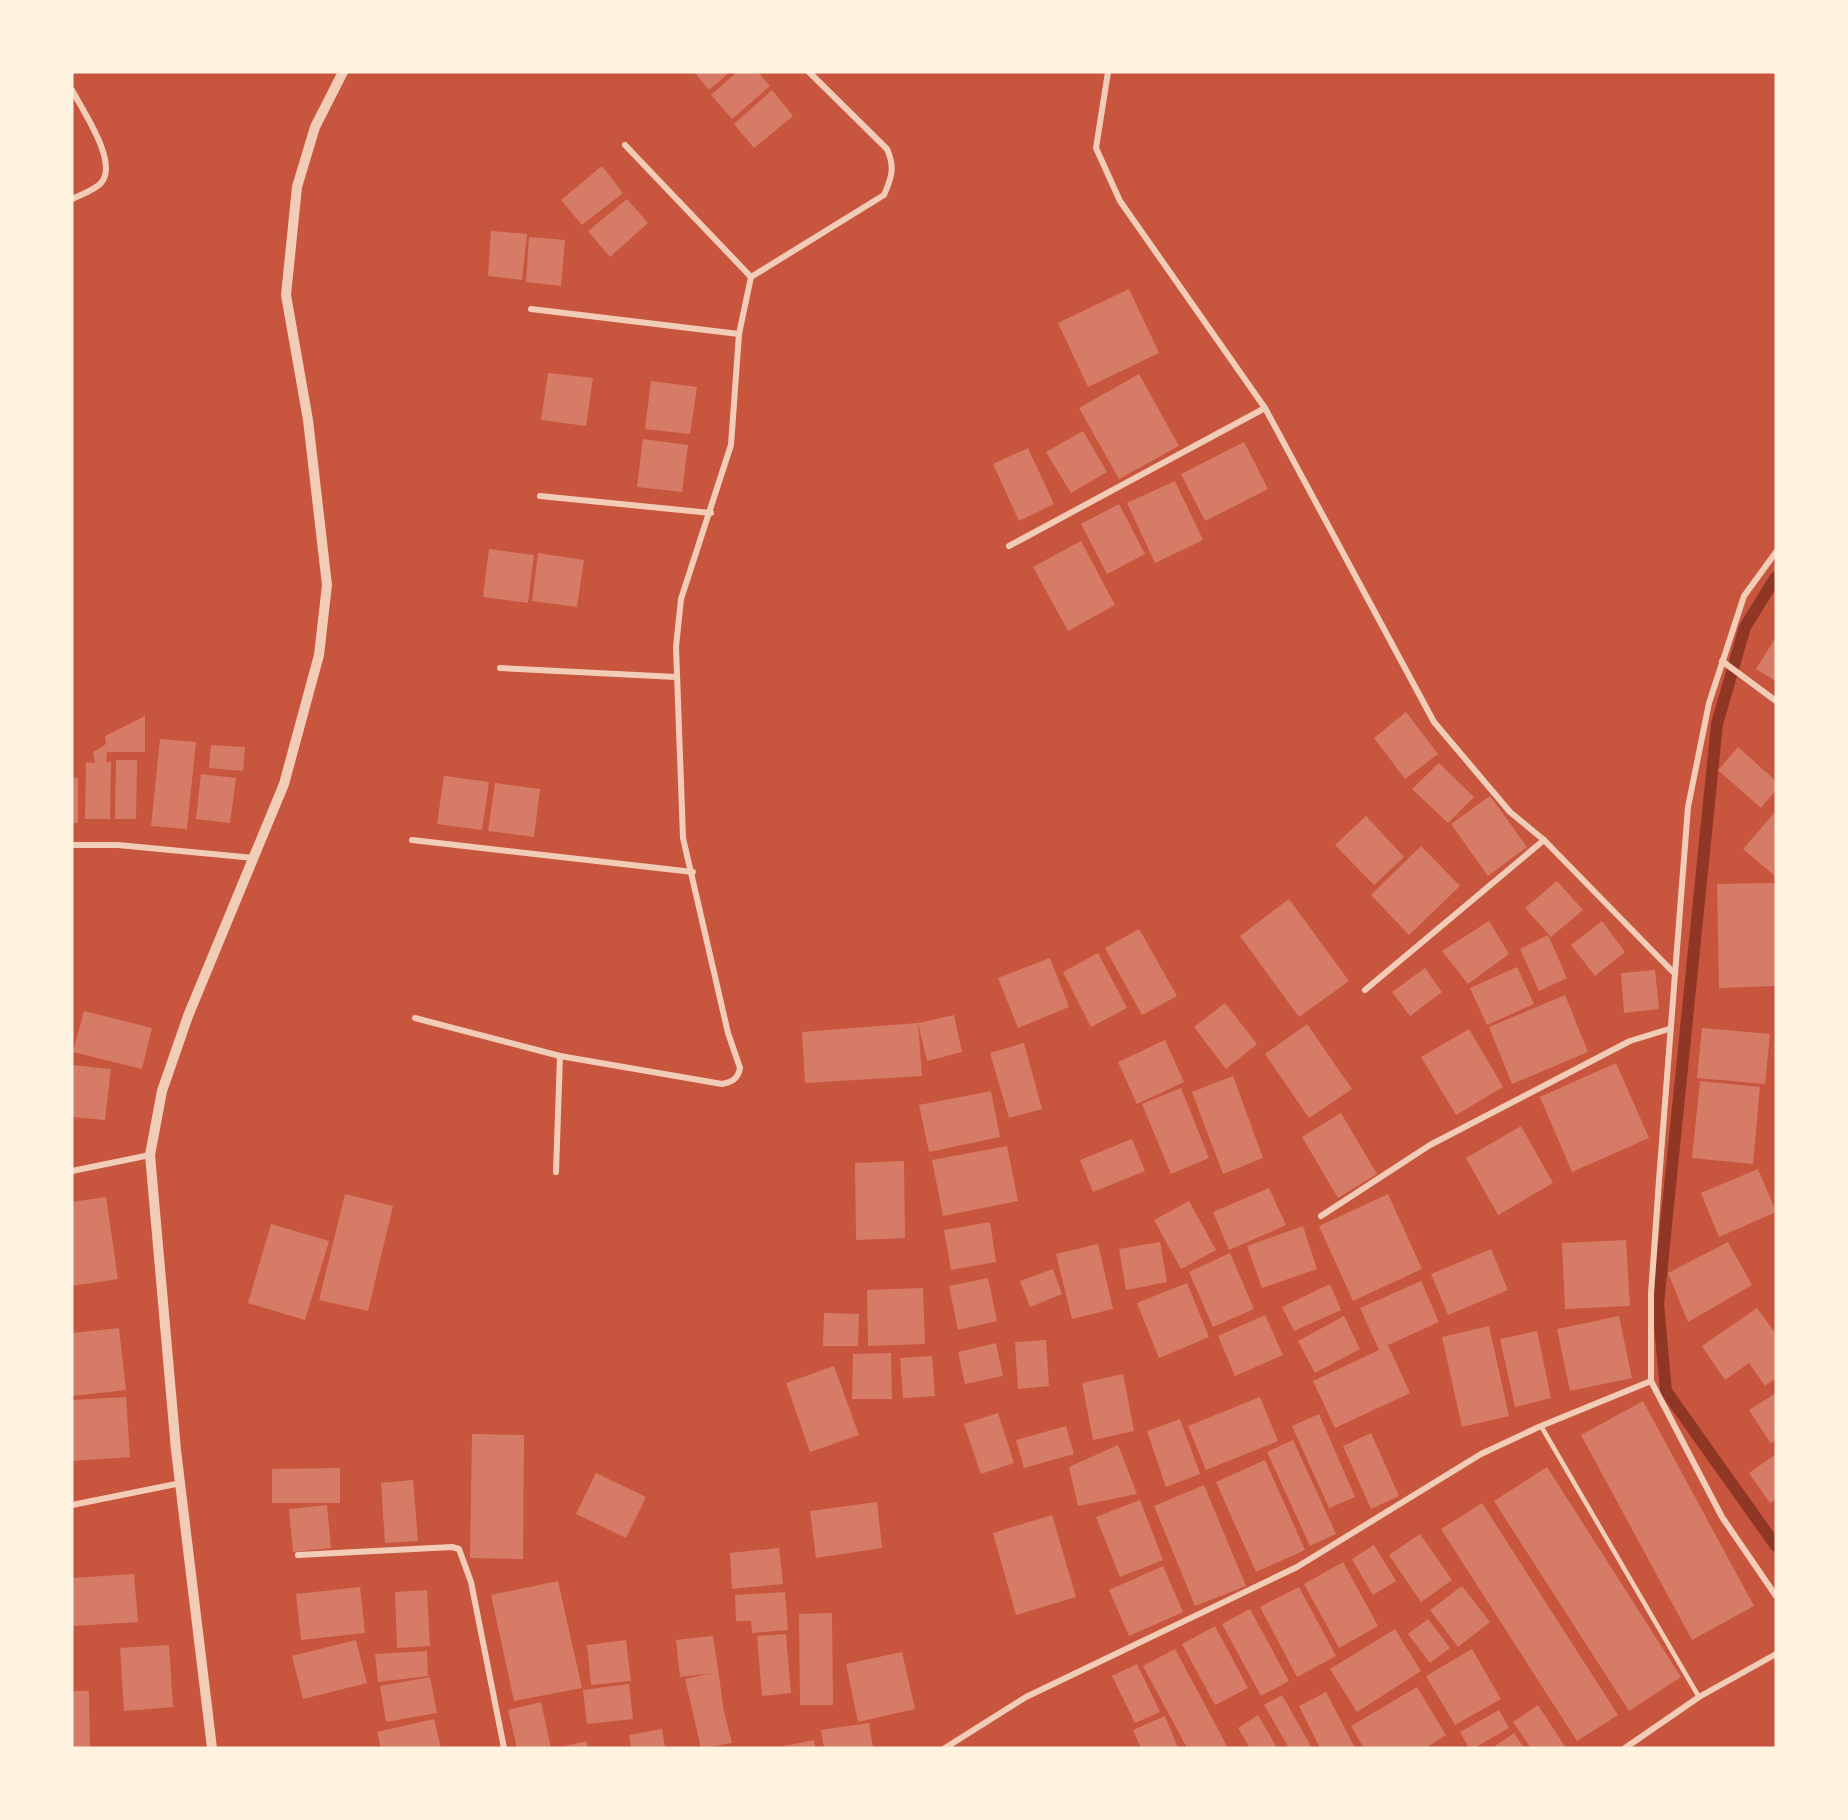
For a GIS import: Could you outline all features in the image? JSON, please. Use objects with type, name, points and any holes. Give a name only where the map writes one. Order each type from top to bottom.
[{"type":"street","points":[[212,1748],[181,1483],[150,1155],[162,1091],[181,1037],[284,784],[319,655],[327,585],[308,420],[286,296],[297,187],[315,127],[343,72]]},
{"type":"street","points":[[415,1018],[560,1056],[722,1084],[736,1079],[740,1068],[728,1033],[693,872],[683,838],[676,677],[681,599],[711,513],[731,445],[739,334],[751,277],[884,195],[893,175],[892,160],[886,149],[810,72]]},
{"type":"street","points":[[1108,72],[1096,148],[1119,201],[1265,408],[1434,722],[1510,812],[1544,840],[1673,972]]},
{"type":"street","points":[[72,90],[106,158],[107,171],[100,184],[72,199]]},
{"type":"street","points":[[625,146],[751,277]]},
{"type":"street","points":[[531,309],[739,334]]},
{"type":"street","points":[[1009,546],[1265,408]]},
{"type":"street","points":[[540,496],[711,513]]},
{"type":"street","points":[[1776,552],[1744,596],[1709,703],[1688,807],[1669,1029],[1652,1294],[1651,1381],[1722,1516],[1776,1596]]},
{"type":"street","points":[[1722,661],[1776,701]]},
{"type":"street","points":[[500,668],[676,677]]},
{"type":"street","points":[[412,840],[693,872]]},
{"type":"street","points":[[1365,990],[1544,840]]},
{"type":"street","points":[[72,844],[118,845],[254,858]]},
{"type":"street","points":[[1321,1216],[1430,1145],[1630,1041],[1669,1029]]},
{"type":"street","points":[[556,1172],[560,1056]]},
{"type":"street","points":[[72,1171],[150,1155]]},
{"type":"street","points":[[949,1747],[1026,1696],[1297,1567],[1481,1454],[1541,1426],[1651,1381]]},
{"type":"street","points":[[72,1505],[181,1483]]},
{"type":"street","points":[[298,1555],[453,1547],[459,1549],[471,1582],[504,1748]]},
{"type":"street","points":[[1625,1748],[1700,1697],[1776,1654]]},
{"type":"lane","points":[[1541,1426],[1700,1697]]},
{"type":"building","points":[[694,72],[730,72],[709,90]]},
{"type":"building","points":[[737,72],[758,72],[770,86],[732,119],[711,95]]},
{"type":"building","points":[[772,90],[793,116],[754,148],[734,124]]},
{"type":"building","points":[[602,166],[623,193],[582,225],[561,200]]},
{"type":"building","points":[[627,199],[648,223],[610,257],[588,231]]},
{"type":"building","points":[[491,231],[527,234],[522,280],[488,276]]},
{"type":"building","points":[[529,237],[565,240],[561,286],[526,282]]},
{"type":"building","points":[[1129,289],[1159,353],[1088,387],[1058,323]]},
{"type":"building","points":[[548,373],[593,378],[586,426],[541,420]]},
{"type":"building","points":[[1139,374],[1179,446],[1119,479],[1079,408]]},
{"type":"building","points":[[651,381],[697,387],[690,434],[645,429]]},
{"type":"building","points":[[1083,431],[1107,472],[1071,493],[1046,452]]},
{"type":"building","points":[[643,439],[688,445],[682,492],[637,487]]},
{"type":"building","points":[[1244,442],[1268,489],[1205,521],[1181,474]]},
{"type":"building","points":[[1028,448],[1054,504],[1019,521],[993,464]]},
{"type":"building","points":[[1175,481],[1203,540],[1155,563],[1127,503]]},
{"type":"building","points":[[1119,504],[1145,554],[1107,574],[1081,524]]},
{"type":"building","points":[[1081,541],[1115,605],[1068,631],[1033,567]]},
{"type":"building","points":[[489,549],[534,555],[528,603],[483,597]]},
{"type":"building","points":[[538,553],[584,560],[577,607],[532,601]]},
{"type":"building","points":[[1776,637],[1776,681],[1756,669]]},
{"type":"building","points":[[1406,712],[1438,754],[1405,779],[1374,738]]},
{"type":"building","points":[[145,716],[145,752],[107,752],[106,762],[111,762],[110,819],[85,819],[86,762],[95,763],[93,752],[106,744],[105,736]]},
{"type":"building","points":[[160,739],[196,742],[187,829],[151,826]]},
{"type":"building","points":[[211,745],[245,747],[243,771],[209,768]]},
{"type":"building","points":[[1738,747],[1776,781],[1776,790],[1761,808],[1718,770]]},
{"type":"building","points":[[116,760],[137,760],[136,819],[115,819]]},
{"type":"building","points":[[1439,763],[1474,797],[1448,823],[1412,789]]},
{"type":"building","points":[[201,774],[236,778],[230,823],[196,819]]},
{"type":"building","points":[[444,776],[489,782],[482,830],[437,824]]},
{"type":"building","points":[[72,778],[78,778],[78,823],[72,823]]},
{"type":"building","points":[[495,783],[540,789],[534,837],[488,831]]},
{"type":"building","points":[[1490,796],[1527,847],[1488,876],[1451,824]]},
{"type":"building","points":[[1776,811],[1776,875],[1775,876],[1743,849]]},
{"type":"building","points":[[1366,816],[1404,857],[1374,885],[1335,845]]},
{"type":"building","points":[[1421,846],[1460,886],[1409,935],[1371,895]]},
{"type":"building","points":[[1557,881],[1583,910],[1551,937],[1525,908]]},
{"type":"building","points":[[1776,883],[1776,986],[1719,988],[1717,884]]},
{"type":"building","points":[[1289,899],[1349,981],[1299,1017],[1240,936]]},
{"type":"building","points":[[1489,921],[1509,954],[1468,984],[1442,951]]},
{"type":"building","points":[[1602,921],[1625,952],[1595,976],[1571,945]]},
{"type":"building","points":[[1139,929],[1177,996],[1142,1015],[1105,948]]},
{"type":"building","points":[[1548,935],[1567,978],[1539,991],[1520,949]]},
{"type":"building","points":[[1098,953],[1127,1008],[1091,1027],[1063,972]]},
{"type":"building","points":[[1050,958],[1069,1007],[1018,1028],[998,978]]},
{"type":"building","points":[[1517,967],[1534,1004],[1487,1025],[1470,988]]},
{"type":"building","points":[[1425,968],[1442,992],[1410,1016],[1392,992]]},
{"type":"building","points":[[1655,970],[1659,1009],[1624,1013],[1621,973]]},
{"type":"building","points":[[1565,995],[1588,1052],[1512,1084],[1489,1027]]},
{"type":"building","points":[[1225,1003],[1257,1044],[1226,1069],[1194,1027]]},
{"type":"building","points":[[84,1011],[152,1028],[142,1069],[73,1052]]},
{"type":"building","points":[[954,1015],[962,1052],[927,1061],[918,1023]]},
{"type":"building","points":[[918,1023],[922,1076],[805,1083],[802,1032]]},
{"type":"building","points":[[1307,1024],[1352,1089],[1309,1118],[1265,1054]]},
{"type":"building","points":[[1702,1028],[1770,1034],[1765,1084],[1697,1078]]},
{"type":"building","points":[[1469,1029],[1503,1087],[1456,1115],[1421,1057]]},
{"type":"building","points":[[1165,1040],[1184,1082],[1137,1104],[1118,1062]]},
{"type":"building","points":[[1024,1043],[1042,1109],[1009,1118],[990,1053]]},
{"type":"building","points":[[1616,1063],[1649,1138],[1572,1172],[1540,1097]]},
{"type":"building","points":[[72,1065],[111,1069],[105,1120],[72,1117]]},
{"type":"building","points":[[1233,1076],[1263,1158],[1223,1174],[1192,1092]]},
{"type":"building","points":[[1700,1081],[1760,1087],[1753,1164],[1692,1158]]},
{"type":"building","points":[[1181,1088],[1209,1158],[1171,1174],[1142,1104]]},
{"type":"building","points":[[991,1091],[1000,1137],[929,1152],[919,1105]]},
{"type":"building","points":[[1341,1113],[1377,1174],[1338,1198],[1302,1137]]},
{"type":"building","points":[[1521,1126],[1553,1183],[1498,1215],[1466,1158]]},
{"type":"building","points":[[1132,1139],[1145,1171],[1093,1192],[1080,1160]]},
{"type":"building","points":[[1007,1146],[1018,1201],[943,1216],[932,1160]]},
{"type":"building","points":[[904,1161],[905,1238],[856,1240],[855,1163]]},
{"type":"building","points":[[1758,1169],[1776,1212],[1719,1237],[1701,1193]]},
{"type":"building","points":[[1269,1188],[1286,1225],[1229,1250],[1213,1212]]},
{"type":"building","points":[[345,1194],[393,1206],[368,1311],[319,1300]]},
{"type":"building","points":[[1388,1194],[1422,1269],[1353,1301],[1319,1226]]},
{"type":"building","points":[[106,1197],[118,1279],[72,1286],[72,1202]]},
{"type":"building","points":[[1189,1201],[1216,1250],[1181,1269],[1154,1220]]},
{"type":"building","points":[[990,1222],[996,1262],[951,1270],[944,1230]]},
{"type":"building","points":[[271,1224],[329,1241],[305,1320],[248,1303]]},
{"type":"building","points":[[1303,1226],[1317,1269],[1262,1288],[1247,1246]]},
{"type":"building","points":[[1626,1240],[1630,1306],[1565,1309],[1562,1243]]},
{"type":"building","points":[[1160,1242],[1167,1282],[1126,1290],[1119,1249]]},
{"type":"building","points":[[1728,1242],[1752,1285],[1688,1322],[1668,1273]]},
{"type":"building","points":[[1098,1244],[1113,1309],[1072,1319],[1056,1254]]},
{"type":"building","points":[[1491,1249],[1508,1290],[1448,1315],[1431,1274]]},
{"type":"building","points":[[1230,1253],[1254,1309],[1213,1327],[1189,1272]]},
{"type":"building","points":[[1053,1269],[1062,1294],[1030,1307],[1020,1281]]},
{"type":"building","points":[[988,1278],[997,1321],[958,1330],[949,1286]]},
{"type":"building","points":[[1421,1281],[1439,1322],[1388,1345],[1410,1393],[1335,1428],[1313,1381],[1379,1350],[1360,1308]]},
{"type":"building","points":[[1187,1283],[1209,1337],[1159,1358],[1137,1303]]},
{"type":"building","points":[[1330,1284],[1341,1310],[1294,1331],[1282,1307]]},
{"type":"building","points":[[923,1288],[925,1344],[868,1346],[867,1290]]},
{"type":"building","points":[[1757,1308],[1776,1334],[1776,1378],[1765,1386],[1749,1363],[1725,1380],[1702,1346]]},
{"type":"building","points":[[824,1313],[859,1314],[858,1346],[823,1346]]},
{"type":"building","points":[[1265,1315],[1283,1355],[1235,1376],[1218,1336]]},
{"type":"building","points":[[1344,1316],[1360,1349],[1315,1373],[1298,1341]]},
{"type":"building","points":[[1619,1316],[1632,1378],[1570,1391],[1557,1329]]},
{"type":"building","points":[[1489,1326],[1509,1416],[1462,1427],[1442,1337]]},
{"type":"building","points":[[119,1328],[126,1390],[72,1396],[72,1333]]},
{"type":"building","points":[[1537,1331],[1551,1398],[1515,1407],[1500,1339]]},
{"type":"building","points":[[1046,1340],[1049,1386],[1018,1389],[1015,1342]]},
{"type":"building","points":[[996,1343],[1003,1376],[965,1384],[958,1352]]},
{"type":"building","points":[[891,1353],[892,1399],[852,1399],[853,1354]]},
{"type":"building","points":[[932,1356],[935,1396],[903,1398],[900,1358]]},
{"type":"building","points":[[834,1366],[859,1435],[810,1452],[786,1383]]},
{"type":"building","points":[[1123,1374],[1134,1431],[1093,1440],[1082,1383]]},
{"type":"building","points":[[1776,1393],[1776,1440],[1771,1444],[1749,1410]]},
{"type":"building","points":[[126,1397],[130,1457],[72,1461],[72,1400]]},
{"type":"building","points":[[1260,1397],[1278,1441],[1206,1470],[1188,1426]]},
{"type":"building","points":[[1643,1401],[1754,1606],[1692,1640],[1581,1435]]},
{"type":"building","points":[[998,1413],[1014,1463],[981,1474],[964,1424]]},
{"type":"building","points":[[1319,1414],[1355,1497],[1329,1508],[1292,1426]]},
{"type":"building","points":[[1180,1419],[1200,1474],[1166,1487],[1147,1431]]},
{"type":"building","points":[[1066,1426],[1074,1454],[1024,1468],[1016,1440]]},
{"type":"building","points":[[1371,1433],[1399,1496],[1371,1509],[1343,1446]]},
{"type":"building","points":[[472,1434],[524,1435],[523,1559],[470,1558]]},
{"type":"building","points":[[1293,1440],[1336,1534],[1310,1546],[1267,1452]]},
{"type":"building","points":[[1118,1445],[1137,1494],[1078,1506],[1069,1467]]},
{"type":"building","points":[[1776,1454],[1776,1499],[1770,1503],[1749,1473]]},
{"type":"building","points":[[1265,1460],[1305,1550],[1256,1572],[1216,1482]]},
{"type":"building","points":[[1547,1467],[1681,1677],[1629,1711],[1494,1501]]},
{"type":"building","points":[[340,1468],[340,1503],[272,1503],[272,1469]]},
{"type":"building","points":[[596,1473],[646,1497],[626,1538],[576,1514]]},
{"type":"building","points":[[413,1480],[418,1541],[385,1543],[381,1483]]},
{"type":"building","points":[[1204,1485],[1246,1586],[1195,1606],[1154,1506]]},
{"type":"building","points":[[1140,1500],[1163,1560],[1120,1577],[1096,1517]]},
{"type":"building","points":[[877,1502],[882,1548],[816,1558],[810,1511]]},
{"type":"building","points":[[1482,1503],[1618,1715],[1577,1741],[1441,1529]]},
{"type":"building","points":[[327,1505],[331,1548],[293,1552],[289,1509]]},
{"type":"building","points":[[1052,1515],[1076,1597],[1016,1615],[993,1533]]},
{"type":"building","points":[[1420,1534],[1452,1580],[1421,1602],[1389,1555]]},
{"type":"building","points":[[1374,1545],[1396,1581],[1373,1595],[1352,1559]]},
{"type":"building","points":[[779,1548],[783,1584],[732,1589],[730,1553]]},
{"type":"building","points":[[1343,1562],[1378,1626],[1339,1648],[1304,1584]]},
{"type":"building","points":[[1163,1566],[1183,1612],[1129,1636],[1109,1590]]},
{"type":"building","points":[[134,1574],[138,1622],[73,1626],[72,1578]]},
{"type":"building","points":[[558,1581],[582,1688],[514,1701],[491,1595]]},
{"type":"building","points":[[1462,1586],[1490,1622],[1458,1647],[1430,1610]]},
{"type":"building","points":[[360,1587],[365,1633],[301,1640],[296,1594]]},
{"type":"building","points":[[1299,1587],[1336,1656],[1297,1677],[1260,1607]]},
{"type":"building","points":[[427,1590],[430,1646],[397,1648],[395,1592]]},
{"type":"building","points":[[785,1592],[788,1630],[752,1633],[751,1621],[736,1621],[735,1595]]},
{"type":"building","points":[[1250,1609],[1289,1681],[1261,1696],[1222,1624]]},
{"type":"building","points":[[832,1613],[833,1705],[800,1705],[799,1614]]},
{"type":"building","points":[[1428,1619],[1450,1648],[1430,1663],[1408,1634]]},
{"type":"building","points":[[1215,1626],[1248,1688],[1215,1705],[1182,1644]]},
{"type":"building","points":[[1395,1629],[1421,1671],[1357,1712],[1330,1669]]},
{"type":"building","points":[[786,1634],[791,1693],[762,1696],[757,1636]]},
{"type":"building","points":[[713,1636],[724,1711],[732,1743],[701,1748],[685,1679],[712,1673],[680,1677],[676,1640]]},
{"type":"building","points":[[356,1640],[367,1683],[303,1699],[292,1656]]},
{"type":"building","points":[[626,1640],[631,1681],[591,1685],[587,1645]]},
{"type":"building","points":[[169,1645],[173,1707],[124,1711],[120,1648]]},
{"type":"building","points":[[1175,1649],[1228,1748],[1187,1748],[1143,1666]]},
{"type":"building","points":[[1472,1649],[1501,1699],[1455,1725],[1426,1676]]},
{"type":"building","points":[[427,1651],[428,1676],[378,1682],[375,1654]]},
{"type":"building","points":[[902,1652],[915,1709],[858,1722],[846,1664]]},
{"type":"building","points":[[1137,1664],[1160,1712],[1135,1723],[1112,1676]]},
{"type":"building","points":[[430,1677],[437,1713],[386,1722],[380,1686]]},
{"type":"building","points":[[629,1684],[633,1719],[587,1724],[583,1690]]},
{"type":"building","points":[[1417,1687],[1446,1735],[1426,1748],[1364,1748],[1351,1726]]},
{"type":"building","points":[[72,1691],[89,1691],[90,1748],[72,1748]]},
{"type":"building","points":[[1326,1692],[1355,1748],[1320,1748],[1299,1706]]},
{"type":"building","points":[[1282,1695],[1312,1748],[1289,1748],[1264,1705]]},
{"type":"building","points":[[541,1702],[551,1748],[517,1748],[508,1710]]},
{"type":"building","points":[[1538,1705],[1566,1748],[1531,1748],[1513,1722]]},
{"type":"building","points":[[1499,1710],[1509,1728],[1474,1748],[1469,1748],[1460,1732]]},
{"type":"building","points":[[1258,1715],[1277,1748],[1250,1748],[1238,1728]]},
{"type":"building","points":[[1165,1716],[1178,1748],[1141,1748],[1133,1730]]},
{"type":"building","points":[[434,1719],[441,1748],[381,1748],[377,1732]]},
{"type":"building","points":[[869,1723],[873,1748],[824,1748],[821,1730]]},
{"type":"building","points":[[662,1729],[665,1748],[631,1748],[629,1735]]},
{"type":"building","points":[[1514,1733],[1524,1748],[1492,1748]]},
{"type":"building","points":[[814,1740],[815,1748],[786,1748],[785,1746]]},
{"type":"building","points":[[586,1741],[588,1748],[562,1747]]},
{"type":"waterway","points":[[1776,577],[1745,627],[1717,724],[1658,1304],[1666,1391],[1776,1546]]}]
